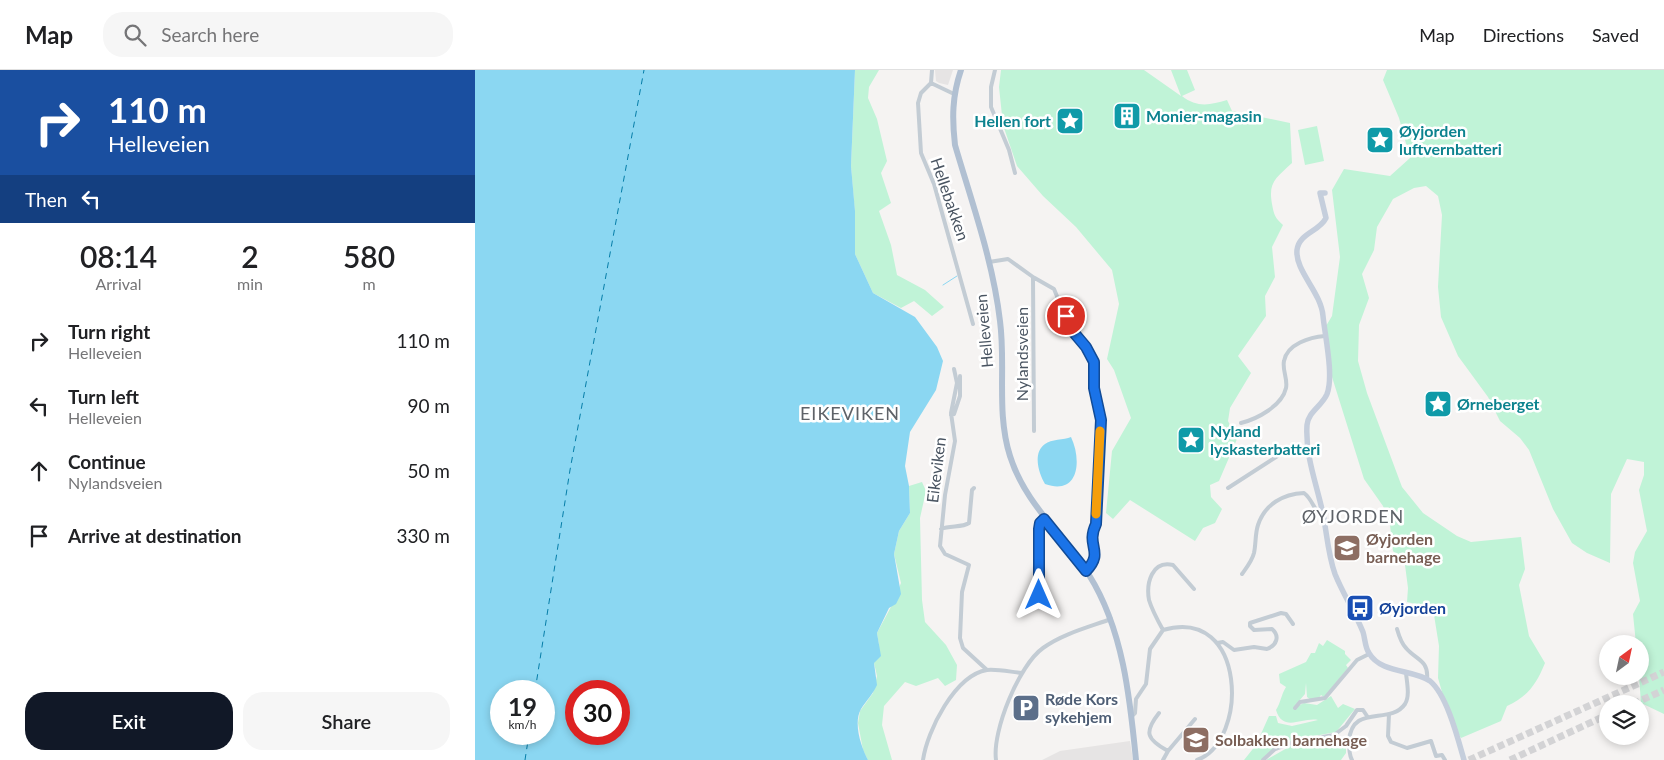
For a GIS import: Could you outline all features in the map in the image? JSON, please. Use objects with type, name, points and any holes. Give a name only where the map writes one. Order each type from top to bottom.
[{"type":"main road","name":"Helleveien","points":[[961,70],[954,94],[953,125],[955,146],[989,262],[1000,322],[1001,403],[1007,447],[1021,483],[1044,519],[1086,571],[1111,619],[1119,644],[1136,760]]},
{"type":"street","name":"Hellebakken","points":[[932,70],[931,83],[921,93],[918,103],[921,153],[934,184],[973,324]]},
{"type":"street","points":[[995,70],[991,87],[991,107],[1009,150],[1015,173]]},
{"type":"street","points":[[931,83],[954,94]]},
{"type":"street","points":[[1325,193],[1321,193],[1326,218],[1320,228],[1301,239],[1297,256],[1302,271],[1319,299],[1325,336],[1329,384],[1326,396],[1308,420],[1308,452],[1323,513],[1334,571],[1363,632],[1369,654],[1387,666],[1427,679],[1441,695],[1464,760]]},
{"type":"street","points":[[989,262],[1008,259],[1033,278],[1057,292],[1070,328],[1086,347],[1094,362],[1094,388],[1101,420],[1096,524],[1091,539],[1095,558],[1086,571]]},
{"type":"street","name":"Nylandsveien","points":[[1033,278],[1034,431]]},
{"type":"street","points":[[1241,422],[1250,421],[1283,397],[1286,384],[1284,361],[1287,354],[1302,342],[1325,336]]},
{"type":"street","name":"Eikeviken","points":[[953,369],[956,372],[957,389],[951,415],[955,441],[940,542],[943,552],[969,565],[962,592],[961,643],[987,670]]},
{"type":"street","name":"Eikeviken","points":[[951,415],[954,414],[960,396],[960,376]]},
{"type":"street","points":[[1227,488],[1287,450],[1293,448],[1308,452]]},
{"type":"street","name":"Eikeviken","points":[[941,529],[952,525],[964,526],[969,523],[972,490],[974,488]]},
{"type":"street","points":[[1242,574],[1254,553],[1258,526],[1274,502],[1282,497],[1304,493],[1312,499],[1316,510],[1320,514],[1323,513]]},
{"type":"street","points":[[1039,595],[1039,529],[1040,523],[1044,519]]},
{"type":"street","points":[[1163,630],[1149,600],[1149,586],[1156,567],[1166,563],[1173,565],[1193,589]]},
{"type":"street","points":[[1217,643],[1223,642],[1234,650],[1254,647],[1267,649],[1276,642],[1277,636],[1275,632],[1272,629],[1254,630],[1250,623],[1281,613],[1286,614],[1293,624]]},
{"type":"street","points":[[996,760],[999,731],[1022,673],[1034,656],[1043,647],[1059,639],[1111,619]]},
{"type":"street","points":[[1131,717],[1135,713],[1136,699],[1146,684],[1150,649],[1163,630],[1178,625],[1188,626],[1208,634],[1217,643],[1231,669],[1233,687],[1230,708],[1219,743],[1206,757],[1197,760]]},
{"type":"street","points":[[1397,630],[1404,646],[1424,662],[1427,679]]},
{"type":"street","points":[[1295,708],[1300,702],[1325,698],[1357,660],[1369,654]]},
{"type":"street","points":[[923,760],[925,746],[955,690],[963,682],[987,670],[1022,673]]},
{"type":"street","points":[[1344,760],[1351,758],[1350,738],[1357,722],[1367,716],[1389,714],[1399,710],[1406,701],[1406,673]]},
{"type":"street","points":[[1263,760],[1275,749],[1294,742],[1334,735],[1346,726],[1357,710],[1363,710],[1367,716]]},
{"type":"street","points":[[1159,713],[1149,726],[1149,735],[1151,740],[1168,751]]},
{"type":"street","points":[[1389,714],[1388,736],[1391,742],[1407,748],[1431,741],[1436,756],[1443,755],[1445,760]]},
{"type":"street","points":[[1163,760],[1195,718]]},
{"type":"shaded area","points":[[935,70],[953,70],[948,85],[936,81]]},
{"type":"shaded area","points":[[1130,741],[1133,760],[1042,760],[1060,751]]},
{"type":"green space","points":[[855,70],[879,70],[869,87],[868,98],[877,119],[887,161],[881,173],[891,203],[879,211],[891,245],[897,275],[925,290],[944,307],[932,316],[914,301],[901,308],[873,293],[855,254],[855,213],[851,166]]},
{"type":"green space","points":[[1001,70],[1144,70],[1181,96],[1171,70],[1187,70],[1195,90],[1182,96],[1188,100],[1204,104],[1227,100],[1232,111],[1290,123],[1292,163],[1278,177],[1271,190],[1274,214],[1283,225],[1272,247],[1275,277],[1265,296],[1266,316],[1238,356],[1251,373],[1230,408],[1228,421],[1237,439],[1219,481],[1210,485],[1211,497],[1222,509],[1215,523],[1203,528],[1195,541],[1130,500],[1113,519],[1106,513],[1112,451],[1131,418],[1114,370],[1107,359],[1119,304],[1112,270],[1076,227],[1043,196],[1017,166],[1003,125],[999,87]]},
{"type":"green space","points":[[1387,70],[1664,70],[1664,714],[1649,707],[1649,695],[1640,695],[1640,685],[1649,685],[1649,635],[1635,635],[1633,614],[1640,601],[1633,563],[1635,552],[1647,531],[1639,490],[1644,475],[1644,462],[1627,459],[1611,494],[1610,563],[1587,553],[1572,543],[1553,509],[1529,450],[1520,438],[1500,421],[1488,397],[1458,356],[1441,317],[1438,287],[1442,215],[1438,196],[1426,186],[1414,188],[1393,199],[1377,227],[1374,250],[1362,274],[1369,298],[1359,325],[1358,361],[1367,393],[1402,487],[1423,513],[1457,536],[1471,542],[1521,537],[1525,569],[1519,585],[1529,636],[1545,663],[1531,689],[1521,698],[1507,706],[1501,721],[1461,738],[1450,720],[1438,678],[1439,646],[1434,615],[1420,605],[1407,602],[1408,588],[1405,565],[1393,551],[1390,525],[1383,506],[1364,479],[1332,377],[1326,326],[1332,316],[1340,257],[1332,190],[1344,169],[1390,176],[1410,158],[1399,118],[1383,80]]},
{"type":"green space","points":[[1317,126],[1324,161],[1305,165],[1298,130]]},
{"type":"green space","points":[[922,482],[926,491],[920,518],[922,600],[925,622],[946,645],[957,665],[956,680],[945,686],[938,678],[916,686],[905,682],[884,706],[882,725],[892,760],[868,760],[863,750],[858,723],[860,711],[873,693],[877,676],[874,663],[879,645],[877,633],[901,583],[894,554],[899,531],[910,513],[909,486]]},
{"type":"green space","points":[[1327,640],[1345,651],[1345,654],[1351,660],[1346,665],[1348,668],[1324,697],[1321,695],[1318,699],[1311,700],[1307,697],[1306,683],[1305,694],[1293,708],[1304,703],[1317,705],[1331,696],[1338,708],[1343,704],[1355,709],[1336,732],[1293,740],[1274,748],[1261,760],[1244,760],[1256,745],[1269,716],[1276,716],[1278,723],[1292,726],[1318,720],[1288,722],[1283,721],[1279,717],[1276,710],[1286,687],[1280,683],[1279,674],[1306,662],[1311,653],[1315,653],[1319,643],[1323,646]]},
{"type":"green space","points":[[1337,737],[1346,743],[1346,753],[1341,760],[1266,760],[1294,744]]},
{"type":"water","points":[[475,70],[855,70],[851,166],[855,211],[855,254],[873,293],[915,317],[937,347],[943,361],[936,390],[910,432],[905,466],[909,486],[910,513],[899,531],[894,554],[901,594],[896,604],[889,608],[877,633],[881,656],[874,663],[877,685],[861,709],[858,721],[861,742],[868,760],[475,760]]},
{"type":"water","points":[[1071,437],[1077,465],[1075,474],[1065,485],[1045,484],[1038,464],[1041,448],[1051,441]]},
{"type":"waterway","points":[[943,285],[957,276]]},
{"type":"ferry route","points":[[537,680],[570,470],[644,70]]},
{"type":"ferry route","points":[[525,760],[527,745]]},
{"type":"tunnel","points":[[1469,760],[1664,672]]},
{"type":"tunnel","points":[[1649,697],[1664,690]]},
{"type":"tunnel","points":[[1510,760],[1599,719]]},
{"type":"slow traffic","points":[[1096,514],[1100,431]]},
{"type":"place","name":"Monier-magasin","points":[[1127,116]]},
{"type":"place","name":"Hellen fort","points":[[1070,121]]},
{"type":"place","name":"Øyjorden luftvernbatteri","points":[[1380,140]]},
{"type":"place","name":"Ørneberget","points":[[1438,404]]},
{"type":"place","name":"Nyland lyskasterbatteri","points":[[1191,440]]},
{"type":"place","name":"Øyjorden barnehage","points":[[1347,548]]},
{"type":"place","name":"Øyjorden","points":[[1360,608]]},
{"type":"place","name":"Røde Kors sykehjem","points":[[1026,708]]},
{"type":"place","name":"Solbakken barnehage","points":[[1196,740]]},
{"type":"district","name":"EIKEVIKEN","points":[[850,414]]},
{"type":"district","name":"ØYJORDEN","points":[[1353,517]]},
{"type":"route","points":[[1039,595],[1039,529],[1040,523],[1044,519],[1086,571],[1094,561],[1095,555],[1091,539],[1096,524],[1097,464],[1101,414],[1094,388],[1093,358],[1070,328],[1066,316]]}]
